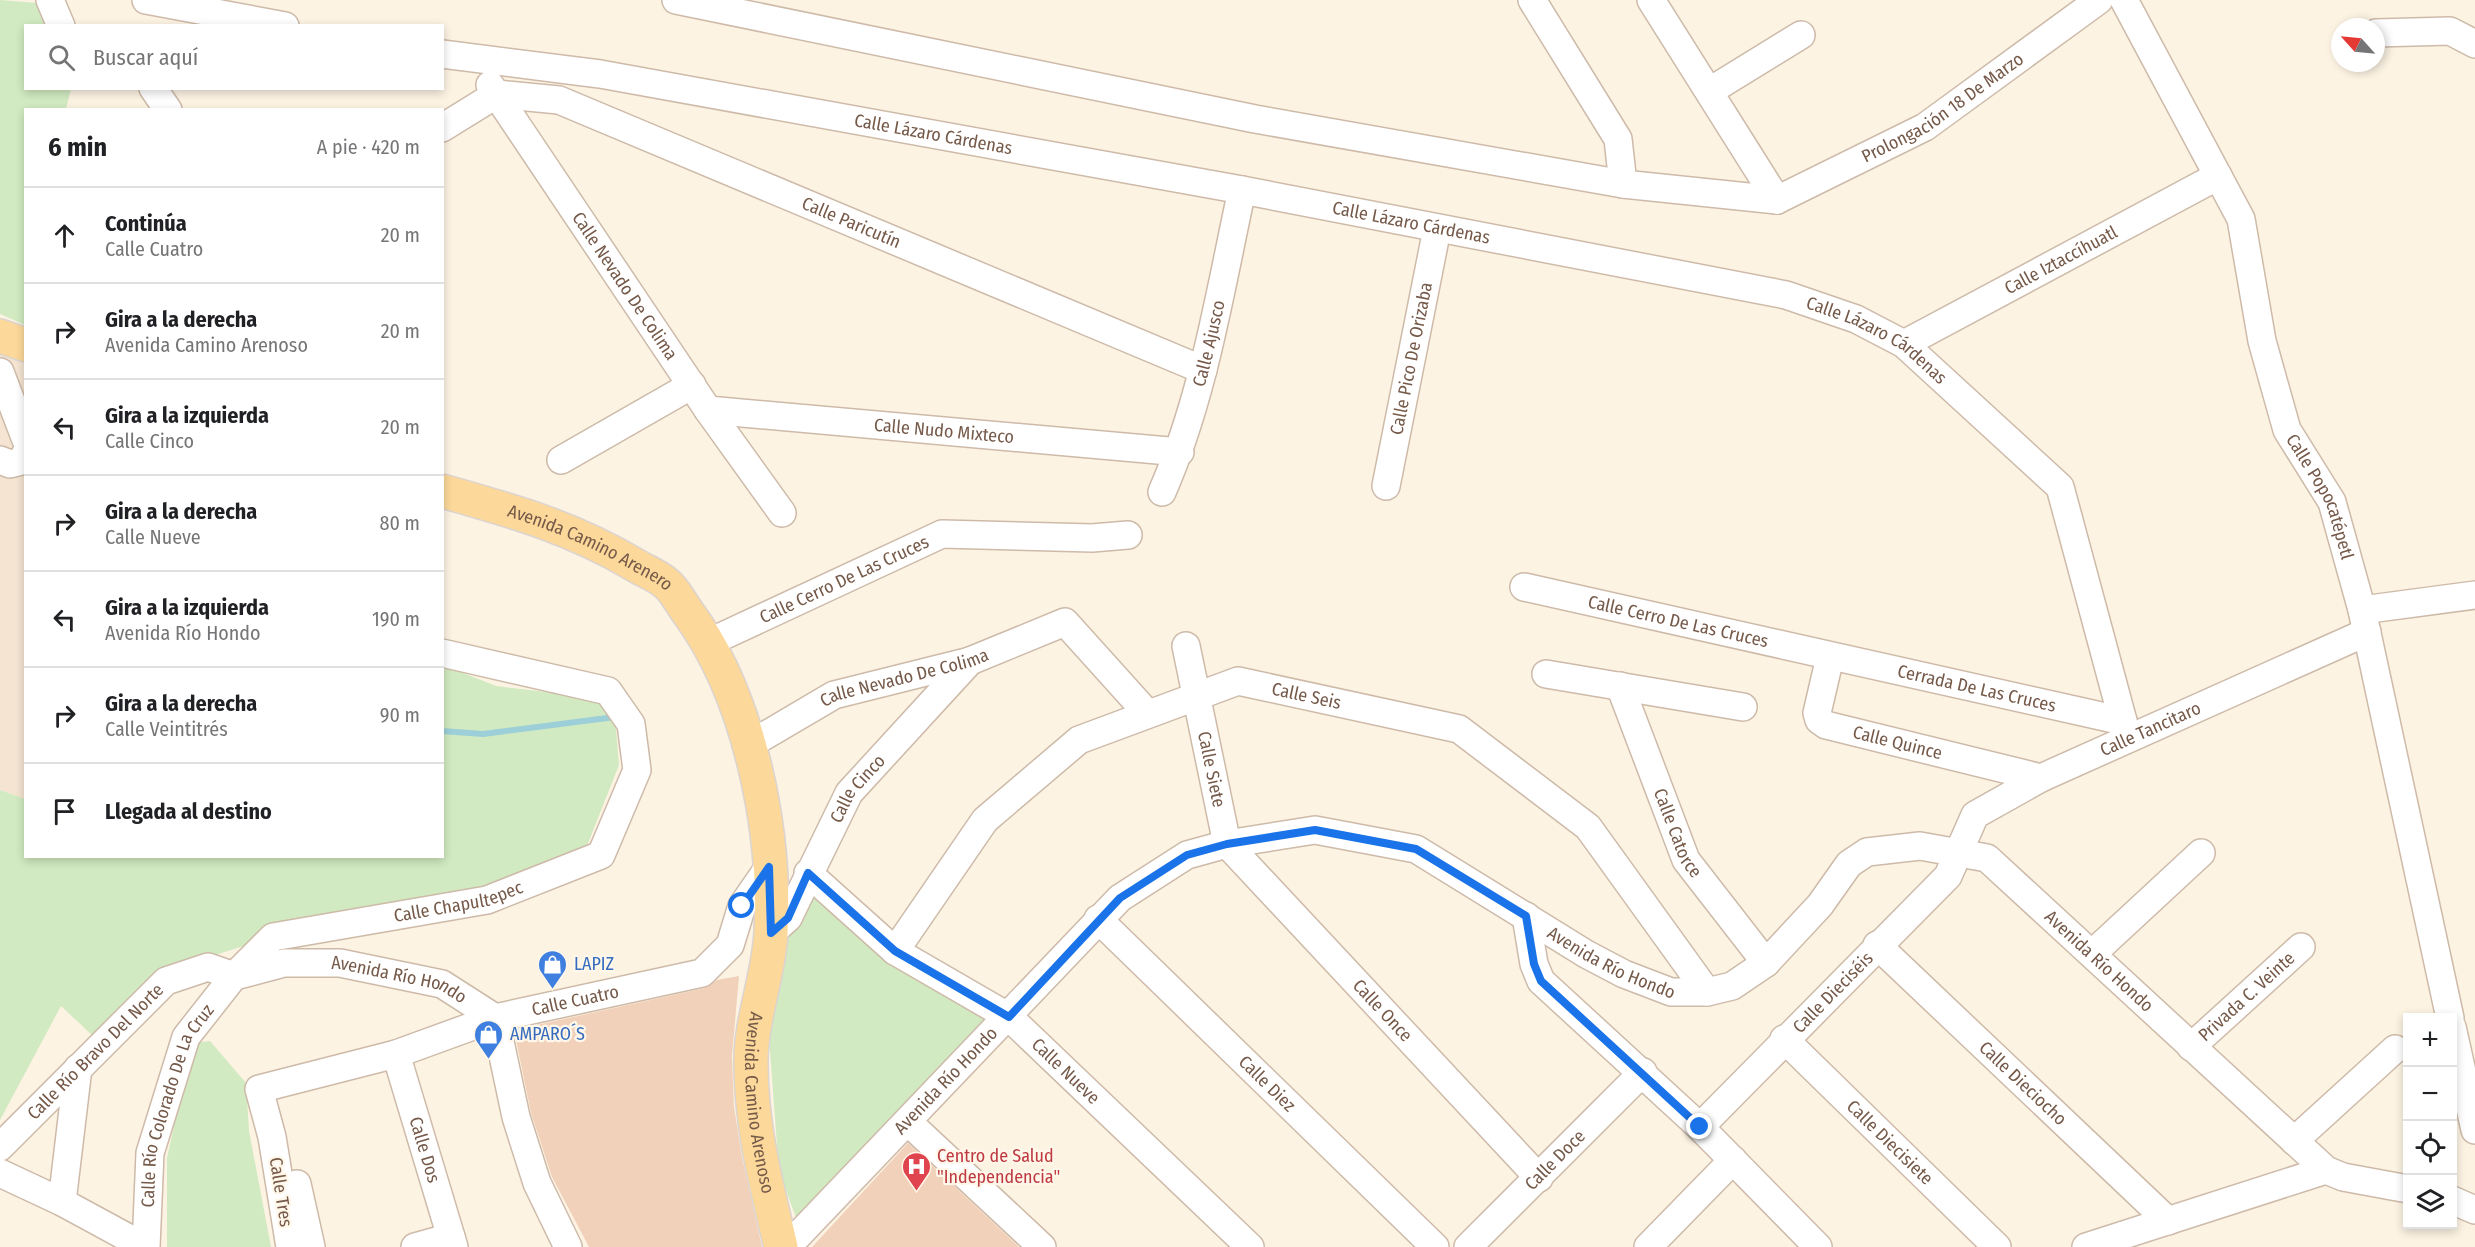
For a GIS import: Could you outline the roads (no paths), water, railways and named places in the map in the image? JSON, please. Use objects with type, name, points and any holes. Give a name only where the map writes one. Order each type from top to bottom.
[{"type":"main road","points":[[0,336],[24,344]]},
{"type":"main road","name":"Avenida Camino Arenero","points":[[444,492],[541,519],[605,547],[667,584],[710,642]]},
{"type":"main road","name":"Avenida Camino Arenoso","points":[[710,642],[736,701],[749,745],[769,867],[771,933],[751,1055],[753,1108],[760,1162],[782,1247]]},
{"type":"street","points":[[50,0],[60,24]]},
{"type":"street","points":[[146,0],[274,24]]},
{"type":"street","points":[[675,0],[1255,119],[1623,184],[1777,200]]},
{"type":"street","points":[[1532,0],[1618,139],[1623,184]]},
{"type":"street","points":[[1651,0],[1777,200]]},
{"type":"street","name":"Calle Popocatépetl","points":[[2124,0],[2241,219],[2262,341],[2287,430],[2332,502],[2364,621],[2449,1013]]},
{"type":"street","name":"Prolongación 18 De Marzo","points":[[1777,200],[1925,127],[2095,2]]},
{"type":"street","points":[[2385,33],[2450,31],[2475,44]]},
{"type":"street","points":[[1710,91],[1801,34]]},
{"type":"street","name":"Calle Nevado De Colima","points":[[455,56],[497,94],[708,410],[782,513]]},
{"type":"street","name":"Calle Lázaro Cárdenas","points":[[455,56],[600,74],[1242,190],[1786,295],[1856,319],[1904,344],[2060,487],[2124,730]]},
{"type":"street","points":[[154,90],[167,108]]},
{"type":"street","points":[[444,127],[497,94]]},
{"type":"street","name":"Calle Paricutín","points":[[497,94],[559,100],[1203,370]]},
{"type":"street","name":"Calle Iztaccíhuatl","points":[[1904,344],[2218,176]]},
{"type":"street","name":"Calle Ajusco","points":[[1162,492],[1180,452],[1203,370],[1242,190]]},
{"type":"street","name":"Calle Pico De Orizaba","points":[[1386,486],[1437,229]]},
{"type":"street","points":[[0,372],[24,433]]},
{"type":"street","points":[[561,459],[692,385]]},
{"type":"street","name":"Calle Nudo Mixteco","points":[[708,410],[1180,452]]},
{"type":"street","points":[[0,460],[9,464],[22,461],[24,457]]},
{"type":"street","name":"Calle Cerro De Las Cruces","points":[[710,642],[942,534],[1092,538],[1128,535]]},
{"type":"street","name":"Calle Cerro De Las Cruces","points":[[1524,587],[1830,657]]},
{"type":"street","name":"Calle Tancitaro","points":[[1959,854],[1975,815],[2124,730],[2364,621],[2475,595]]},
{"type":"street","name":"Calle Nevado De Colima","points":[[749,745],[834,695],[970,662],[1065,622],[1147,713]]},
{"type":"street","name":"Calle Siete","points":[[1186,646],[1198,694],[1227,844]]},
{"type":"street","name":"Calle Chapultepec","points":[[234,976],[273,937],[487,900],[601,855],[637,770],[631,724],[608,691],[444,653]]},
{"type":"street","name":"Cerrada De Las Cruces","points":[[1830,657],[2124,730]]},
{"type":"street","name":"Calle Quince","points":[[1830,657],[1817,713],[1819,720],[1826,725],[2041,778]]},
{"type":"street","name":"Calle Cinco","points":[[771,933],[788,918],[849,793],[970,662]]},
{"type":"street","points":[[1546,674],[1743,707]]},
{"type":"street","name":"Calle Seis","points":[[895,951],[985,820],[1079,740],[1238,681],[1459,729],[1588,827],[1707,992]]},
{"type":"street","name":"Calle Catorce","points":[[1620,686],[1686,860],[1766,963]]},
{"type":"street","name":"Avenida Río Hondo","points":[[787,1247],[1009,1017],[1120,898],[1187,855],[1227,844],[1315,830],[1416,849],[1586,954],[1624,974],[1671,992],[1707,992],[1732,986],[1766,963],[1820,905],[1849,864],[1867,852],[1920,846],[1987,858],[2326,1170],[2343,1177],[2403,1188]]},
{"type":"street","name":"Calle Once","points":[[1227,844],[1539,1178]]},
{"type":"street","points":[[2092,954],[2201,853]]},
{"type":"street","name":"Calle Dieciséis","points":[[1700,1127],[1784,1039],[1948,876],[1959,854]]},
{"type":"street","name":"Calle Cuatro","points":[[259,1089],[396,1054],[495,1018],[702,973],[730,945],[742,906],[769,867]]},
{"type":"street","name":"Calle Nueve","points":[[808,873],[895,951],[1009,1017],[1250,1247]]},
{"type":"street","points":[[1526,916],[1534,964],[1541,981],[1643,1072],[1818,1247]]},
{"type":"street","name":"Calle Diez","points":[[1098,919],[1435,1247]]},
{"type":"street","name":"Calle Dieciocho","points":[[1877,945],[2168,1221]]},
{"type":"street","name":"Privada C. Veinte","points":[[2191,1047],[2301,947]]},
{"type":"street","name":"Avenida Río Hondo","points":[[234,976],[284,963],[340,963],[442,984],[495,1018]]},
{"type":"street","name":"Calle Río Bravo Del Norte","points":[[0,1147],[166,981],[208,967],[234,976]]},
{"type":"street","name":"Calle Río Colorado De La Cruz","points":[[145,1247],[150,1153],[186,1037],[234,976]]},
{"type":"street","points":[[495,1018],[516,1117],[537,1183],[568,1247]]},
{"type":"street","name":"Calle Diecisiete","points":[[1784,1039],[1997,1247]]},
{"type":"street","points":[[2294,1141],[2395,1049]]},
{"type":"street","points":[[2457,1049],[2475,1130]]},
{"type":"street","name":"Calle Dos","points":[[396,1054],[452,1242]]},
{"type":"street","points":[[62,1202],[78,1068]]},
{"type":"street","name":"Calle Doce","points":[[1468,1247],[1643,1072]]},
{"type":"street","name":"Calle Tres","points":[[259,1089],[272,1137],[290,1247]]},
{"type":"street","points":[[908,1122],[1042,1247]]},
{"type":"street","name":"Calle Tres","points":[[272,1137],[291,1158],[310,1247]]},
{"type":"street","points":[[1648,1247],[1733,1160]]},
{"type":"street","points":[[2097,1246],[2326,1170]]},
{"type":"street","points":[[0,1173],[62,1202],[145,1247]]},
{"type":"street","points":[[2457,1202],[2475,1210]]},
{"type":"street","points":[[415,1247],[452,1242]]},
{"type":"waterway","points":[[444,731],[483,734],[615,717]]},
{"type":"place","name":"LAPIZ","points":[[553,990]]},
{"type":"place","name":"AMPARO´S","points":[[489,1060]]},
{"type":"place","name":"Centro de Salud \"Independencia\"","points":[[916,1192]]}]
